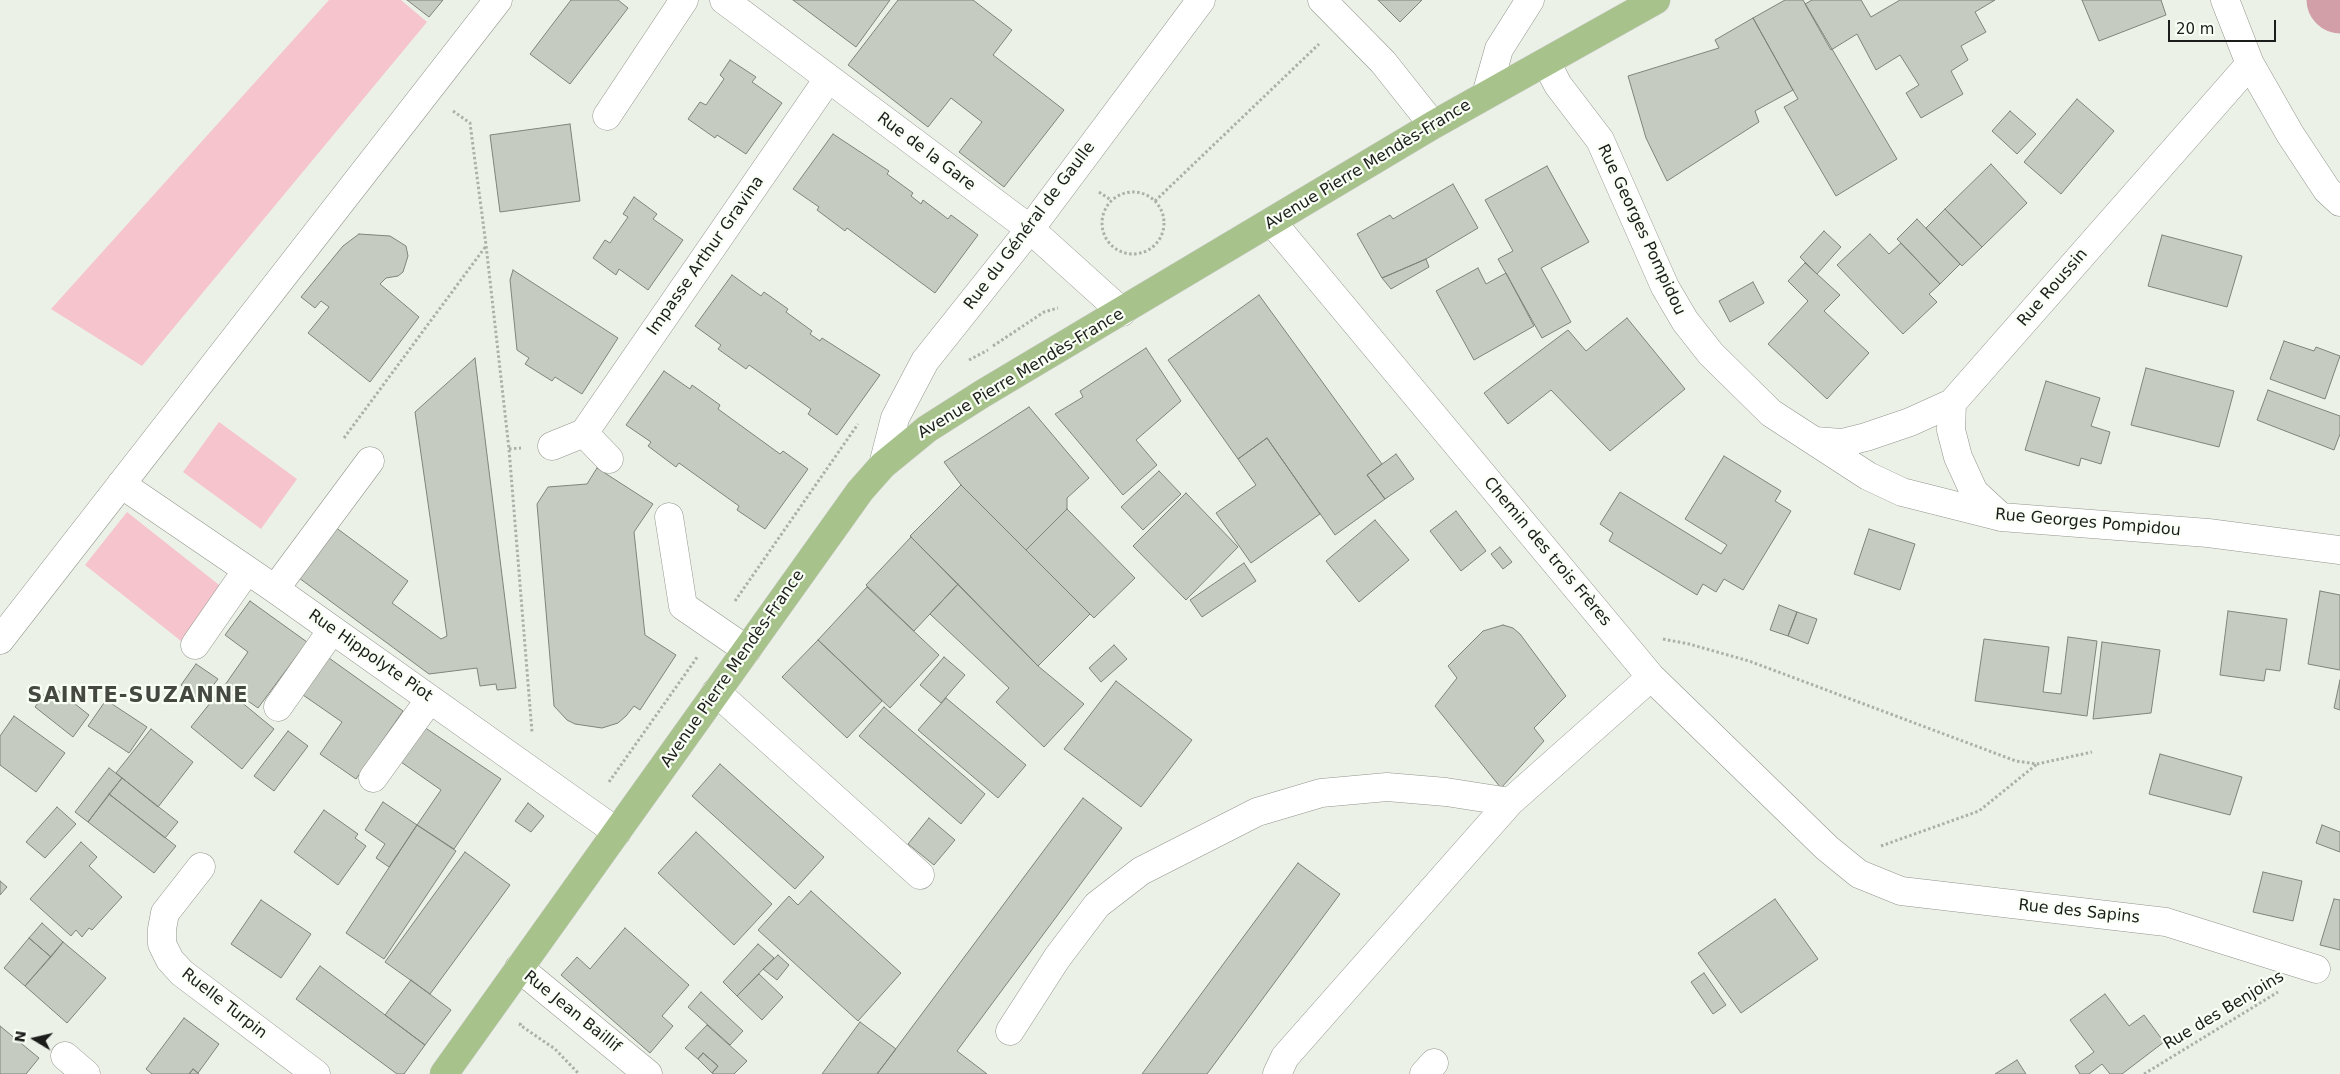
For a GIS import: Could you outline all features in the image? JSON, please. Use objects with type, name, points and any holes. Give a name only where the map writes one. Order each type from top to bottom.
[{"type":"main road","name":"Avenue Pierre Mendès-France","points":[[444,1074],[860,491],[883,465],[927,429],[982,394],[1433,125],[1656,0]]},
{"type":"street","points":[[0,640],[498,0]]},
{"type":"street","points":[[607,116],[684,0]]},
{"type":"street","name":"Rue de la Gare","points":[[724,0],[1030,229],[1122,312]]},
{"type":"street","name":"Rue du Général de Gaulle","points":[[883,465],[894,418],[925,361],[1030,229],[1201,0]]},
{"type":"street","points":[[1322,0],[1383,62],[1433,125]]},
{"type":"street","points":[[1486,95],[1499,49],[1530,0]]},
{"type":"street","points":[[2225,0],[2250,64],[2296,142],[2328,190],[2340,202]]},
{"type":"street","name":"Rue Georges Pompidou","points":[[1546,62],[1558,85],[1600,140],[1665,287],[1685,321],[1710,354],[1771,413],[1868,476],[1902,492],[2001,517],[2208,533],[2340,550]]},
{"type":"street","name":"Rue Roussin","points":[[1814,441],[1842,443],[1866,437],[1910,422],[1952,403],[2250,64]]},
{"type":"street","name":"Impasse Arthur Gravina","points":[[584,433],[828,79]]},
{"type":"street","name":"Chemin des trois Frères","points":[[1272,222],[1651,677],[1843,861]]},
{"type":"street","points":[[1952,403],[1952,430],[1958,457],[1974,492],[2001,517]]},
{"type":"street","points":[[552,446],[584,433],[609,459]]},
{"type":"street","points":[[275,589],[370,461]]},
{"type":"street","name":"Rue Hippolyte Piot","points":[[121,484],[275,589],[617,832]]},
{"type":"street","points":[[670,517],[682,606],[747,650]]},
{"type":"street","points":[[195,645],[247,570]]},
{"type":"street","points":[[278,707],[332,630]]},
{"type":"street","points":[[1278,1074],[1285,1057],[1510,802],[1651,677]]},
{"type":"street","points":[[716,692],[920,874]]},
{"type":"street","points":[[374,778],[430,699]]},
{"type":"street","points":[[1010,1031],[1057,958],[1097,905],[1141,871],[1257,812],[1321,793],[1387,787],[1446,792],[1510,802]]},
{"type":"street","name":"Rue des Sapins","points":[[1843,861],[1860,874],[1901,891],[2166,922],[2316,969]]},
{"type":"street","name":"Ruelle Turpin","points":[[200,867],[166,913],[162,929],[162,944],[170,960],[182,973],[316,1074]]},
{"type":"street","name":"Rue Jean Baillif","points":[[519,968],[648,1074]]},
{"type":"street","points":[[65,1056],[86,1074]]},
{"type":"path","points":[[1155,201],[1343,21]]},
{"type":"path","points":[[426,92],[470,123],[510,449],[535,773]]},
{"type":"path","points":[[1133,191],[1145,194],[1155,201],[1162,211],[1164,222],[1162,233],[1156,244],[1147,251],[1135,254],[1122,253],[1111,246],[1104,235],[1102,223],[1104,211],[1111,200],[1121,194],[1133,191]]},
{"type":"path","points":[[341,442],[486,245]]},
{"type":"path","points":[[1619,639],[1648,636],[1690,644],[1750,661],[1987,752],[2016,761],[2037,764],[2092,752]]},
{"type":"path","points":[[1843,861],[1979,811],[2037,764]]},
{"type":"path","name":"Rue des Benjoins","points":[[2144,1074],[2316,969]]},
{"type":"path","points":[[545,989],[520,1025],[555,1049],[579,1074]]},
{"type":"shaded area","points":[[329,0],[401,0],[427,22],[142,366],[51,309]]},
{"type":"shaded area","points":[[219,422],[297,479],[261,529],[183,472]]},
{"type":"shaded area","points":[[127,512],[223,588],[181,641],[85,565]]},
{"type":"building","points":[[407,0],[443,0],[429,17]]},
{"type":"building","points":[[571,0],[618,0],[628,8],[570,84],[530,54]]},
{"type":"building","points":[[793,0],[890,0],[856,47]]},
{"type":"building","points":[[898,0],[973,0],[1012,30],[993,55],[1064,110],[1004,187],[959,152],[982,122],[951,98],[928,127],[848,65]]},
{"type":"building","points":[[1378,0],[1422,0],[1400,22]]},
{"type":"building","points":[[1785,0],[1803,0],[1897,159],[1836,196],[1784,107],[1798,99],[1753,18]]},
{"type":"building","points":[[1812,0],[1861,0],[1871,17],[1900,0],[1995,0],[1975,12],[1986,32],[1961,46],[1968,60],[1951,71],[1963,94],[1921,118],[1906,93],[1919,85],[1900,55],[1876,70],[1857,34],[1831,50],[1805,4]]},
{"type":"building","points":[[2082,0],[2161,0],[2166,15],[2099,41]]},
{"type":"building","points":[[1753,18],[1793,90],[1755,111],[1759,122],[1667,181],[1646,138],[1628,76],[1719,48],[1715,40]]},
{"type":"building","points":[[730,60],[756,77],[752,82],[782,103],[746,154],[717,135],[715,138],[688,119],[700,102],[706,105],[724,79],[720,75]]},
{"type":"building","points":[[2077,99],[2114,131],[2061,194],[2024,162]]},
{"type":"building","points":[[2010,111],[2036,134],[2017,154],[1992,131]]},
{"type":"building","points":[[570,124],[580,201],[500,212],[490,135]]},
{"type":"building","points":[[833,134],[889,171],[887,174],[913,193],[911,196],[921,204],[923,200],[948,219],[951,215],[978,235],[935,293],[847,228],[845,231],[817,210],[819,207],[793,189]]},
{"type":"building","points":[[1991,164],[2027,203],[1982,247],[1945,209]]},
{"type":"building","points":[[1547,166],[1589,242],[1541,268],[1571,322],[1542,338],[1498,259],[1513,251],[1485,200]]},
{"type":"building","points":[[1453,184],[1478,228],[1426,259],[1382,278],[1357,234],[1390,215],[1393,219]]},
{"type":"building","points":[[634,197],[657,214],[653,219],[683,240],[648,290],[619,269],[616,275],[593,258],[605,240],[610,243],[628,217],[623,214]]},
{"type":"building","points":[[1945,209],[1982,247],[1962,266],[1926,228]]},
{"type":"building","points":[[1917,219],[1960,264],[1940,284],[1897,239]]},
{"type":"building","points":[[1824,231],[1841,247],[1817,274],[1800,257]]},
{"type":"building","points":[[359,234],[390,236],[406,246],[408,256],[403,272],[398,276],[386,278],[380,284],[419,317],[370,382],[308,333],[329,307],[321,301],[315,308],[301,297],[343,246]]},
{"type":"building","points":[[1870,234],[1889,254],[1901,243],[1940,284],[1929,294],[1937,302],[1903,334],[1837,265]]},
{"type":"building","points":[[2162,235],[2242,256],[2227,307],[2148,286]]},
{"type":"building","points":[[1426,259],[1429,267],[1391,289],[1382,278]]},
{"type":"building","points":[[1805,263],[1840,295],[1824,311],[1869,353],[1827,399],[1768,344],[1808,301],[1788,281]]},
{"type":"building","points":[[1478,268],[1486,284],[1506,273],[1534,326],[1474,360],[1436,291]]},
{"type":"building","points":[[513,270],[618,338],[582,394],[555,377],[552,381],[525,364],[529,358],[517,350],[510,280]]},
{"type":"building","points":[[732,275],[761,296],[764,292],[788,309],[786,312],[812,331],[810,334],[820,341],[822,338],[880,375],[837,435],[808,414],[811,409],[749,365],[746,369],[718,349],[721,345],[695,326]]},
{"type":"building","points":[[1753,282],[1764,303],[1730,322],[1719,301]]},
{"type":"building","points":[[1259,295],[1382,464],[1367,475],[1385,499],[1335,535],[1267,438],[1238,459],[1168,360]]},
{"type":"building","points":[[1627,318],[1685,389],[1610,451],[1551,390],[1508,424],[1484,393],[1568,330],[1586,351]]},
{"type":"building","points":[[2284,341],[2314,351],[2316,347],[2340,356],[2325,399],[2270,379]]},
{"type":"building","points":[[1146,348],[1181,401],[1136,440],[1157,465],[1123,495],[1055,414],[1083,397],[1080,391]]},
{"type":"building","points":[[475,358],[516,688],[497,690],[496,684],[480,686],[477,668],[429,674],[295,575],[331,524],[408,581],[392,603],[441,639],[447,636],[415,412]]},
{"type":"building","points":[[2146,368],[2234,391],[2219,447],[2131,425]]},
{"type":"building","points":[[664,371],[690,389],[692,385],[720,405],[718,409],[780,454],[783,451],[808,469],[765,529],[737,510],[739,506],[679,463],[676,467],[648,446],[651,442],[626,425]]},
{"type":"building","points":[[2046,381],[2100,398],[2091,426],[2110,432],[2101,464],[2081,458],[2079,466],[2025,450]]},
{"type":"building","points":[[2268,390],[2340,416],[2340,434],[2334,450],[2257,420]]},
{"type":"building","points":[[1029,407],[1089,478],[1067,498],[1067,509],[1026,550],[961,485],[944,462]]},
{"type":"building","points":[[1267,438],[1320,514],[1251,563],[1216,513],[1256,485],[1238,459]]},
{"type":"building","points":[[1396,454],[1414,479],[1385,499],[1367,475]]},
{"type":"building","points":[[1724,456],[1781,491],[1775,501],[1791,511],[1743,590],[1724,579],[1716,592],[1703,584],[1697,595],[1609,541],[1613,533],[1600,524],[1620,492],[1721,554],[1727,545],[1685,519]]},
{"type":"building","points":[[597,468],[653,504],[634,532],[645,635],[676,655],[640,710],[634,706],[618,723],[602,728],[575,724],[567,720],[554,706],[537,504],[548,487],[587,484]]},
{"type":"building","points":[[1159,471],[1181,494],[1143,530],[1121,507]]},
{"type":"building","points":[[961,485],[1090,614],[1038,666],[910,536]]},
{"type":"building","points":[[1186,493],[1238,547],[1186,600],[1133,546]]},
{"type":"building","points":[[1067,509],[1135,578],[1094,618],[1026,550]]},
{"type":"building","points":[[1456,511],[1486,551],[1461,571],[1430,531]]},
{"type":"building","points":[[1375,520],[1409,560],[1359,602],[1326,561]]},
{"type":"building","points":[[1869,529],[1915,544],[1900,590],[1854,574]]},
{"type":"building","points":[[911,537],[958,584],[914,631],[866,585]]},
{"type":"building","points":[[1500,547],[1512,562],[1503,569],[1491,554]]},
{"type":"building","points":[[1244,563],[1256,581],[1202,617],[1190,600]]},
{"type":"building","points":[[958,584],[1038,666],[1084,704],[1044,747],[996,702],[1009,688],[930,614]]},
{"type":"building","points":[[867,587],[939,655],[890,708],[818,640]]},
{"type":"building","points":[[2320,591],[2340,595],[2340,670],[2308,664]]},
{"type":"building","points":[[250,601],[307,642],[258,708],[225,685],[248,652],[225,635]]},
{"type":"building","points":[[1779,605],[1797,612],[1788,636],[1770,630]]},
{"type":"building","points":[[2228,611],[2287,619],[2280,671],[2266,669],[2264,681],[2220,675]]},
{"type":"building","points":[[1797,612],[1817,619],[1808,644],[1788,636]]},
{"type":"building","points":[[1503,625],[1513,628],[1520,634],[1566,696],[1534,728],[1544,741],[1501,788],[1435,706],[1457,678],[1448,666],[1483,631]]},
{"type":"building","points":[[2068,637],[2097,641],[2087,716],[1975,701],[1984,639],[2049,647],[2043,692],[2061,694]]},
{"type":"building","points":[[818,640],[882,701],[847,738],[782,677]]},
{"type":"building","points":[[2102,642],[2160,650],[2151,713],[2093,719]]},
{"type":"building","points":[[1114,645],[1127,659],[1101,682],[1089,668]]},
{"type":"building","points":[[944,657],[965,675],[941,703],[920,685]]},
{"type":"building","points":[[329,658],[403,711],[356,779],[320,754],[342,722],[303,695]]},
{"type":"building","points":[[196,664],[218,679],[201,701],[181,685]]},
{"type":"building","points":[[2340,680],[2340,710],[2334,708]]},
{"type":"building","points":[[1116,681],[1192,740],[1141,807],[1064,749]]},
{"type":"building","points":[[51,685],[89,715],[73,737],[35,707]]},
{"type":"building","points":[[223,687],[274,729],[242,769],[191,727]]},
{"type":"building","points":[[946,698],[1026,765],[998,798],[918,730]]},
{"type":"building","points":[[106,700],[147,727],[129,753],[88,726]]},
{"type":"building","points":[[884,707],[985,794],[961,824],[859,736]]},
{"type":"building","points":[[14,716],[65,753],[36,792],[0,765],[0,736]]},
{"type":"building","points":[[424,727],[501,779],[454,849],[417,825],[441,790],[401,762]]},
{"type":"building","points":[[151,729],[193,762],[158,807],[116,773]]},
{"type":"building","points":[[288,731],[308,746],[274,791],[254,776]]},
{"type":"building","points":[[2160,754],[2242,777],[2230,815],[2149,794]]},
{"type":"building","points":[[720,764],[824,857],[795,889],[692,796]]},
{"type":"building","points":[[109,768],[122,778],[88,822],[75,812]]},
{"type":"building","points":[[122,778],[178,822],[165,838],[109,794]]},
{"type":"building","points":[[109,794],[176,846],[154,873],[88,822]]},
{"type":"building","points":[[1083,798],[1122,828],[957,1051],[987,1074],[877,1074]]},
{"type":"building","points":[[383,802],[417,825],[389,867],[376,858],[385,844],[365,830]]},
{"type":"building","points":[[528,803],[544,816],[531,832],[515,821]]},
{"type":"building","points":[[57,807],[76,824],[45,858],[26,842]]},
{"type":"building","points":[[324,810],[358,834],[355,838],[366,846],[338,885],[294,852]]},
{"type":"building","points":[[929,818],[955,840],[934,865],[908,844]]},
{"type":"building","points":[[417,825],[456,851],[384,959],[346,933]]},
{"type":"building","points":[[2322,825],[2340,832],[2340,852],[2316,843]]},
{"type":"building","points":[[696,832],[772,904],[734,945],[658,873]]},
{"type":"building","points":[[81,842],[97,857],[89,866],[122,897],[92,930],[89,928],[82,937],[76,930],[71,936],[30,899]]},
{"type":"building","points":[[465,852],[510,885],[430,994],[385,962]]},
{"type":"building","points":[[1298,863],[1340,894],[1207,1074],[1142,1074]]},
{"type":"building","points":[[2263,872],[2302,881],[2293,921],[2253,912]]},
{"type":"building","points":[[0,881],[7,887],[0,895]]},
{"type":"building","points":[[811,891],[901,973],[858,1021],[758,930],[789,896],[798,905]]},
{"type":"building","points":[[1775,899],[1818,959],[1741,1013],[1698,953]]},
{"type":"building","points":[[2334,899],[2340,900],[2340,950],[2320,945]]},
{"type":"building","points":[[261,900],[311,934],[281,978],[231,944]]},
{"type":"building","points":[[42,923],[63,942],[51,957],[29,938]]},
{"type":"building","points":[[625,928],[689,985],[662,1016],[673,1026],[650,1053],[561,975],[577,957],[590,969]]},
{"type":"building","points":[[29,938],[51,957],[25,986],[4,968]]},
{"type":"building","points":[[63,942],[106,978],[67,1023],[25,986]]},
{"type":"building","points":[[758,944],[774,958],[737,996],[723,982]]},
{"type":"building","points":[[778,955],[789,965],[777,980],[763,969]]},
{"type":"building","points":[[320,966],[425,1045],[404,1074],[397,1074],[296,999]]},
{"type":"building","points":[[1704,973],[1726,1005],[1713,1014],[1691,982]]},
{"type":"building","points":[[759,974],[783,997],[762,1020],[737,996]]},
{"type":"building","points":[[411,980],[451,1010],[425,1045],[385,1015]]},
{"type":"building","points":[[701,992],[743,1031],[730,1045],[688,1007]]},
{"type":"building","points":[[2105,994],[2129,1026],[2144,1015],[2164,1042],[2122,1074],[2110,1074],[2102,1064],[2089,1074],[2080,1074],[2075,1066],[2094,1052],[2070,1020]]},
{"type":"building","points":[[184,1018],[219,1044],[198,1073],[193,1069],[189,1074],[152,1074],[146,1069]]},
{"type":"building","points":[[860,1022],[896,1049],[877,1074],[822,1074]]},
{"type":"building","points":[[707,1025],[747,1061],[734,1074],[712,1073],[718,1066],[703,1053],[698,1059],[685,1048]]},
{"type":"building","points":[[0,1026],[39,1058],[26,1074],[0,1074]]},
{"type":"building","points":[[703,1053],[718,1066],[712,1073],[698,1059]]},
{"type":"building","points":[[2017,1060],[2026,1074],[1995,1074]]},
{"type":"building","points":[[193,1069],[198,1073],[199,1074],[189,1074]]},
{"type":"district","name":"SAINTE-SUZANNE","points":[[138,697]]}]
